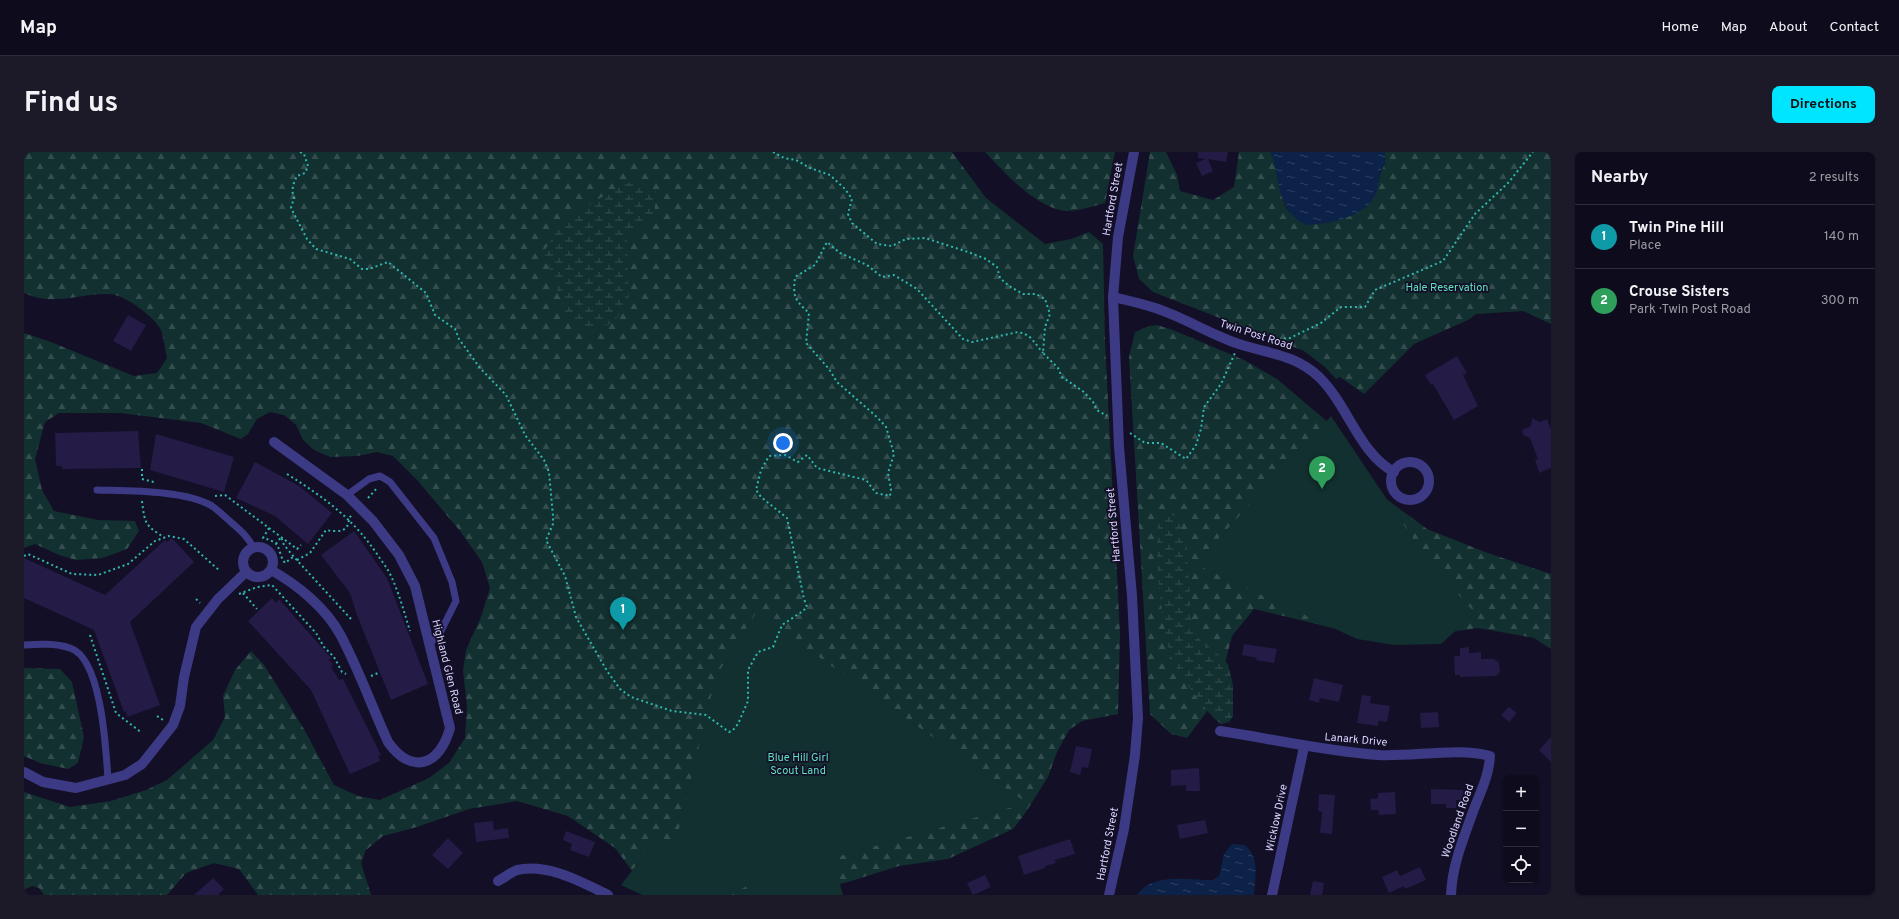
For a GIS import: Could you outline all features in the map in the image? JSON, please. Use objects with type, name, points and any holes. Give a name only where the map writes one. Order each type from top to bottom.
[{"type":"street","name":"Hartford Street","points":[[1109,895],[1124,829],[1135,755],[1138,718],[1138,688],[1132,596],[1118,425],[1113,297],[1118,237],[1134,152]]},
{"type":"street","name":"Twin Post Road","points":[[1113,297],[1152,307],[1239,344],[1278,353],[1302,364],[1314,372],[1333,394],[1376,459],[1394,472]]},
{"type":"street","name":"Highland Glen Road","points":[[271,570],[300,590],[325,614],[341,635],[388,742],[403,760],[420,763],[436,756],[446,742],[450,728],[428,645],[415,586],[399,554],[373,521],[347,495],[274,442]]},
{"type":"street","points":[[252,547],[263,547],[268,550],[273,559],[271,570],[268,574],[254,577],[246,572],[242,561],[244,555],[252,547]]},
{"type":"street","points":[[24,772],[43,782],[76,788],[125,775],[142,764],[173,725],[180,706],[184,677],[196,627],[218,599],[246,572]]},
{"type":"street","name":"Lanark Drive","points":[[1220,731],[1304,747],[1380,755],[1410,756],[1466,752],[1480,753],[1490,756]]},
{"type":"street","name":"Wicklow Drive","points":[[1272,895],[1304,747]]},
{"type":"street","name":"Woodland Road","points":[[1451,895],[1452,879],[1464,834],[1489,771],[1490,756]]},
{"type":"street","points":[[498,881],[516,871],[536,868],[573,879],[608,895]]},
{"type":"lane","points":[[347,495],[370,479],[380,476],[390,482],[434,538],[452,582],[456,601],[441,631],[428,645]]},
{"type":"lane","points":[[96,490],[157,493],[191,498],[210,505],[218,511],[244,534],[252,547]]},
{"type":"lane","points":[[24,645],[43,644],[71,648],[85,659],[97,690],[105,739],[108,780]]},
{"type":"path","points":[[300,152],[304,154],[308,166],[305,173],[297,176],[294,182],[292,191],[294,198],[290,208],[307,239],[316,249],[350,259],[362,269],[369,269],[388,262],[414,281],[426,293],[435,315],[455,329],[462,344],[480,368],[506,395],[525,435],[542,455],[549,472],[553,524],[546,540],[565,576],[576,617],[613,681],[631,697],[677,713],[706,715],[729,732],[738,724],[748,700],[748,670],[758,652],[773,647],[782,625],[807,607],[787,518],[761,497],[756,490],[764,462],[769,456],[785,455],[798,462],[807,455],[817,468],[866,480],[876,494],[890,496],[891,489],[888,473],[894,454],[886,427],[878,418],[837,382],[829,369],[806,343],[809,313],[797,302],[793,295],[795,277],[815,265],[827,242],[840,253],[867,266],[882,277],[894,275],[917,288],[963,339],[972,342],[1018,332],[1025,334],[1031,338],[1058,368],[1062,376],[1084,392],[1093,402],[1097,410],[1145,443],[1161,443],[1186,460],[1196,445],[1201,429],[1204,407],[1221,384],[1239,344]]},
{"type":"path","points":[[773,152],[784,158],[796,160],[810,168],[830,175],[845,189],[852,199],[848,214],[852,223],[877,244],[892,246],[906,239],[925,238],[968,252],[986,259],[997,267],[1000,278],[1022,294],[1036,294],[1045,299],[1050,314],[1044,334],[1043,353]]},
{"type":"path","points":[[1269,340],[1290,338],[1321,323],[1341,307],[1365,307],[1375,290],[1443,262],[1475,214],[1508,183],[1533,152]]},
{"type":"path","points":[[287,474],[314,491],[349,518],[369,542],[390,574],[401,601],[410,631]]},
{"type":"path","points":[[368,498],[385,479]]},
{"type":"path","points":[[142,500],[144,519],[148,527],[165,538]]},
{"type":"path","points":[[297,560],[310,553],[326,530],[338,532],[345,529],[349,523],[349,518]]},
{"type":"path","points":[[269,528],[263,538],[276,544],[280,548],[281,558],[285,563],[294,557]]},
{"type":"path","points":[[24,556],[28,554],[72,574],[98,575],[128,564],[155,541],[169,536],[184,539],[220,571]]},
{"type":"path","points":[[276,544],[281,537],[284,545],[294,557],[351,618]]},
{"type":"path","points":[[233,598],[257,587],[272,585],[316,633],[324,647],[334,657],[342,672],[351,677]]},
{"type":"path","points":[[242,593],[257,609]]},
{"type":"path","points":[[90,635],[116,713],[142,733]]},
{"type":"path","points":[[368,678],[378,673]]},
{"type":"green space","points":[[24,152],[952,152],[986,198],[1045,244],[1071,239],[1089,232],[1103,244],[1105,342],[1120,634],[1118,714],[1082,721],[1069,730],[1057,752],[1048,777],[1024,815],[1013,829],[948,859],[899,866],[848,882],[789,895],[658,895],[635,875],[615,848],[568,816],[517,801],[469,809],[417,827],[383,836],[366,850],[361,863],[371,895],[258,895],[239,869],[214,863],[186,873],[167,895],[44,895],[39,888],[32,886],[24,890],[24,792],[70,807],[111,801],[146,790],[167,780],[213,740],[225,717],[223,696],[235,670],[251,651],[264,665],[304,729],[334,785],[358,796],[380,800],[429,778],[449,763],[465,738],[467,706],[463,671],[466,650],[481,617],[490,588],[482,562],[460,531],[418,481],[393,456],[377,452],[357,456],[330,457],[314,450],[303,440],[296,425],[284,415],[270,412],[257,419],[248,434],[241,439],[201,423],[120,413],[59,413],[45,422],[35,459],[42,490],[54,511],[98,520],[135,521],[139,531],[127,549],[103,558],[76,560],[59,555],[35,544],[24,548],[24,333],[51,342],[134,376],[157,373],[167,358],[162,333],[158,325],[146,313],[123,298],[109,294],[98,294],[46,299],[24,293]]},
{"type":"green space","points":[[985,152],[1115,152],[1105,203],[1075,211],[1066,211],[1043,203],[1021,188]]},
{"type":"green space","name":"Hale Reservation","points":[[1150,152],[1166,152],[1177,175],[1180,191],[1213,200],[1234,187],[1239,152],[1271,152],[1276,167],[1282,197],[1289,212],[1365,206],[1372,200],[1376,193],[1385,161],[1384,152],[1551,152],[1551,324],[1523,311],[1476,314],[1470,319],[1414,344],[1364,394],[1340,377],[1336,379],[1325,367],[1304,351],[1153,292],[1139,279],[1133,256]]},
{"type":"green space","points":[[627,182],[656,190],[654,218],[627,238],[629,302],[613,323],[586,332],[566,314],[544,252],[562,221]]},
{"type":"green space","points":[[1157,325],[1173,330],[1244,360],[1277,379],[1330,424],[1370,487],[1427,529],[1485,552],[1551,574],[1551,649],[1534,638],[1478,628],[1410,638],[1345,631],[1254,609],[1232,636],[1220,682],[1208,710],[1187,738],[1171,734],[1150,714],[1129,357],[1135,332],[1149,326]]},
{"type":"green space","points":[[1331,416],[1429,562],[1475,613],[1441,644],[1394,645],[1357,639],[1195,564]]},
{"type":"green space","points":[[1167,511],[1179,519],[1187,551],[1192,629],[1200,640],[1228,664],[1233,685],[1233,716],[1229,722],[1221,724],[1201,703],[1175,666],[1168,647],[1162,611],[1157,549],[1159,519],[1161,515]]},
{"type":"green space","name":"Blue Hill Girl Scout Land","points":[[756,613],[1027,803],[833,858],[843,895],[753,895],[747,886],[731,895],[642,895],[621,885],[656,839],[674,849],[716,676]]},
{"type":"green space","points":[[24,668],[60,669],[72,682],[84,737],[78,763],[68,769],[40,763],[24,756]]},
{"type":"water","points":[[1271,152],[1384,152],[1385,159],[1379,177],[1376,194],[1371,202],[1364,208],[1356,214],[1336,221],[1307,225],[1297,219],[1290,212],[1285,203],[1281,194]]},
{"type":"water","points":[[1232,844],[1245,845],[1253,856],[1256,868],[1254,895],[1137,895],[1152,883],[1161,880],[1213,880],[1219,876],[1224,854]]},
{"type":"building","points":[[1198,152],[1228,152],[1226,162],[1208,159],[1213,171],[1202,176],[1196,163],[1206,159],[1198,158]]},
{"type":"building","points":[[128,315],[146,325],[131,351],[113,341]]},
{"type":"building","points":[[1457,356],[1467,373],[1463,375],[1478,406],[1454,420],[1433,384],[1431,385],[1425,375]]},
{"type":"building","points":[[1532,418],[1540,422],[1547,419],[1551,429],[1551,468],[1539,473],[1535,460],[1538,459],[1530,438],[1523,435],[1522,430],[1531,426]]},
{"type":"building","points":[[138,431],[141,468],[62,469],[62,466],[56,466],[55,433]]},
{"type":"building","points":[[156,434],[234,457],[224,492],[150,470]]},
{"type":"building","points":[[255,462],[299,486],[332,513],[308,544],[275,516],[236,498]]},
{"type":"building","points":[[354,531],[387,578],[428,684],[391,700],[357,615],[350,593],[321,555]]},
{"type":"building","points":[[172,538],[194,562],[130,622],[160,705],[127,717],[94,630],[24,598],[24,558],[105,595],[165,540],[167,542]]},
{"type":"building","points":[[272,598],[276,603],[279,599],[331,658],[329,660],[333,664],[331,667],[339,680],[343,679],[381,755],[378,756],[380,761],[350,774],[311,690],[248,621]]},
{"type":"building","points":[[1244,644],[1277,649],[1274,663],[1256,660],[1257,658],[1242,655]]},
{"type":"building","points":[[1469,647],[1469,653],[1481,652],[1481,659],[1494,659],[1499,663],[1500,672],[1496,676],[1460,677],[1460,675],[1455,675],[1454,656],[1460,656],[1460,648]]},
{"type":"building","points":[[1314,678],[1343,685],[1339,702],[1320,698],[1319,703],[1309,700]]},
{"type":"building","points":[[1362,695],[1371,696],[1370,703],[1390,706],[1387,722],[1378,721],[1378,726],[1357,723]]},
{"type":"building","points":[[1509,707],[1517,713],[1509,722],[1501,715]]},
{"type":"building","points":[[1438,712],[1439,727],[1421,728],[1420,713]]},
{"type":"building","points":[[1551,737],[1551,762],[1539,750]]},
{"type":"building","points":[[1076,746],[1092,749],[1088,768],[1082,767],[1080,775],[1070,772]]},
{"type":"building","points":[[1199,768],[1200,791],[1186,791],[1186,785],[1171,786],[1171,770]]},
{"type":"building","points":[[1431,789],[1463,790],[1463,800],[1456,800],[1456,808],[1446,808],[1446,804],[1431,804]]},
{"type":"building","points":[[1395,792],[1396,814],[1379,815],[1378,810],[1371,810],[1370,799],[1378,798],[1378,793]]},
{"type":"building","points":[[1319,794],[1335,795],[1332,834],[1320,833],[1322,812],[1318,811]]},
{"type":"building","points":[[1205,820],[1208,833],[1180,839],[1177,825]]},
{"type":"building","points":[[493,821],[494,830],[508,828],[509,838],[476,842],[474,823]]},
{"type":"building","points":[[566,831],[595,842],[589,857],[570,850],[572,844],[563,840]]},
{"type":"building","points":[[448,838],[463,853],[448,869],[432,855]]},
{"type":"building","points":[[1070,839],[1075,854],[1055,860],[1056,863],[1024,875],[1018,856]]},
{"type":"building","points":[[1420,867],[1426,880],[1405,889],[1404,886],[1389,893],[1382,877],[1397,870],[1400,876]]},
{"type":"building","points":[[985,875],[991,887],[973,895],[967,883]]},
{"type":"building","points":[[213,878],[224,889],[218,895],[194,895]]},
{"type":"building","points":[[1313,881],[1324,883],[1322,895],[1310,895]]},
{"type":"place","name":"Crouse Sisters","points":[[1322,489]]},
{"type":"place","name":"Twin Pine Hill","points":[[623,630]]}]
